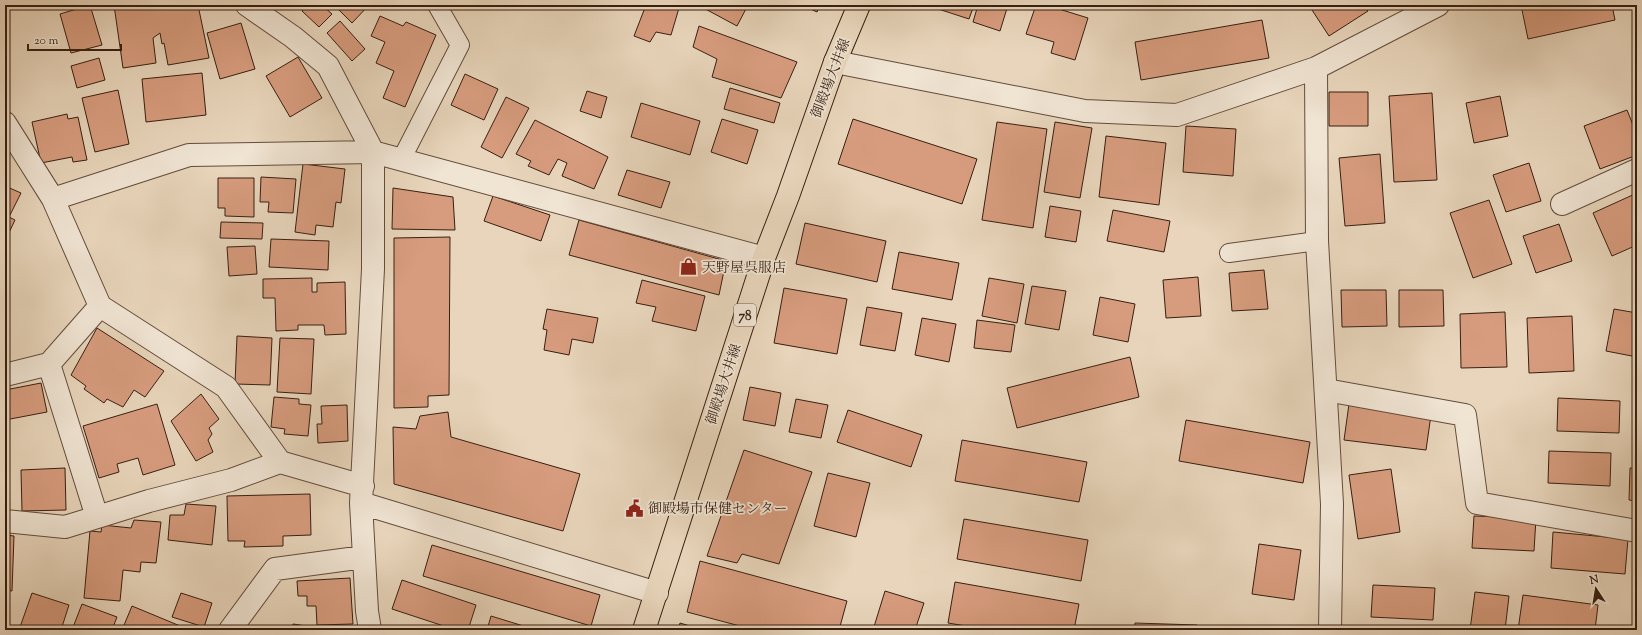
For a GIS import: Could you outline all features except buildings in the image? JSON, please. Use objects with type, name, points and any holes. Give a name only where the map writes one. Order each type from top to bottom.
[{"type":"main road","name":"御殿場大井線","points":[[644,630],[764,258],[788,196],[835,62],[859,5]]},
{"type":"street","points":[[247,5],[293,37],[328,66],[373,152],[373,269],[362,494],[367,611],[370,630]]},
{"type":"street","points":[[835,62],[1085,111],[1177,115],[1316,68],[1438,5]]},
{"type":"street","points":[[1316,68],[1317,241],[1332,504],[1330,630]]},
{"type":"street","points":[[5,123],[53,199],[100,306],[226,387],[280,462],[362,494],[657,592]]},
{"type":"street","points":[[53,199],[189,155],[373,152],[764,258]]},
{"type":"street","points":[[1562,204],[1637,170]]},
{"type":"street","points":[[5,375],[49,364],[100,306]]},
{"type":"street","points":[[49,364],[97,517]]},
{"type":"street","points":[[1326,390],[1465,415],[1476,503],[1637,531]]},
{"type":"street","points":[[5,521],[65,527],[149,501],[232,480],[280,462]]},
{"type":"street","points":[[230,630],[275,568],[364,557]]},
{"type":"lane","points":[[401,160],[460,45],[437,5]]},
{"type":"lane","points":[[1229,253],[1317,241]]},
{"type":"place","name":"天野屋呉服店","points":[[689,267]]},
{"type":"place","name":"御殿場市保健センター","points":[[635,508]]}]
